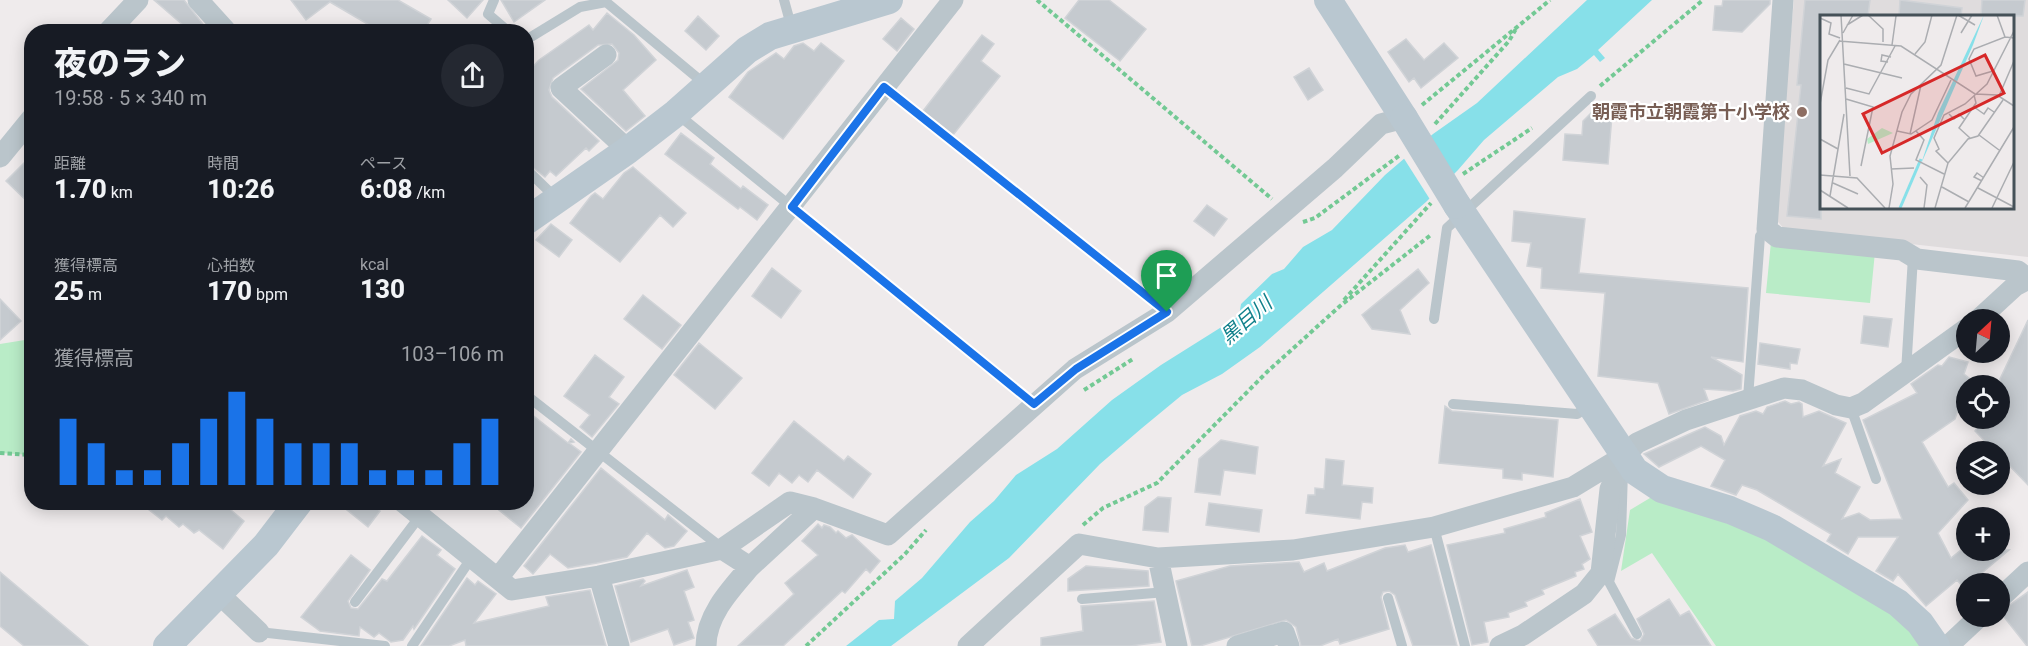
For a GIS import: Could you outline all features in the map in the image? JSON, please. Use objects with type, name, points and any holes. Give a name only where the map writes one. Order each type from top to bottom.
[{"type":"street","points":[[118,24],[138,0]]},
{"type":"street","points":[[198,0],[220,24]]},
{"type":"street","points":[[534,215],[628,150],[675,113],[747,50],[770,36],[889,0]]},
{"type":"street","points":[[498,578],[953,0]]},
{"type":"street","points":[[1328,0],[1404,118],[1454,215],[1591,404],[1635,471],[1662,489],[1730,510],[1772,528],[1898,603],[1920,623],[1936,646]]},
{"type":"street","points":[[1782,0],[1767,229],[1777,237],[1902,250],[1917,259],[2018,271],[2028,279],[2015,286],[1990,309]]},
{"type":"street","points":[[606,55],[561,88],[628,150]]},
{"type":"street","points":[[413,510],[512,590],[599,576],[722,549],[790,502],[814,508],[888,535],[1076,369],[1167,312],[1293,217],[1382,124],[1404,118]]},
{"type":"street","points":[[0,157],[24,128]]},
{"type":"street","points":[[968,646],[1078,544],[1158,558],[1293,550],[1434,527],[1573,487],[1624,456],[1637,443],[1686,420],[1748,398],[1784,388],[1802,390],[1836,405],[1851,408],[1863,403],[1956,335]]},
{"type":"street","points":[[1500,646],[1526,640],[1584,594],[1601,573],[1610,489],[1624,456]]},
{"type":"street","points":[[706,646],[714,616],[724,597],[750,567],[814,508]]},
{"type":"street","points":[[167,646],[266,545],[293,510]]},
{"type":"street","points":[[722,549],[750,567]]},
{"type":"street","points":[[1158,558],[1177,646]]},
{"type":"street","points":[[599,576],[620,646]]},
{"type":"street","points":[[2010,591],[2026,580]]},
{"type":"street","points":[[219,594],[259,632]]},
{"type":"street","points":[[1948,646],[1968,627]]},
{"type":"street","points":[[1237,646],[1284,632],[1289,646]]},
{"type":"lane","points":[[494,0],[488,14],[500,24]]},
{"type":"lane","points":[[784,0],[792,29]]},
{"type":"lane","points":[[534,35],[580,7],[606,2],[706,86]]},
{"type":"lane","points":[[1434,320],[1445,234],[1454,215],[1591,96]]},
{"type":"lane","points":[[675,113],[1034,404]]},
{"type":"lane","points":[[534,177],[556,198]]},
{"type":"lane","points":[[1748,398],[1761,236],[1767,229]]},
{"type":"lane","points":[[1906,372],[1913,256]]},
{"type":"lane","points":[[534,401],[722,549]]},
{"type":"lane","points":[[1453,404],[1577,414],[1591,404]]},
{"type":"lane","points":[[1851,408],[1876,479]]},
{"type":"lane","points":[[1624,456],[1621,535],[1609,582],[1637,634]]},
{"type":"lane","points":[[355,602],[420,516]]},
{"type":"lane","points":[[1434,527],[1465,646]]},
{"type":"lane","points":[[412,646],[472,557]]},
{"type":"lane","points":[[1083,599],[1166,592]]},
{"type":"lane","points":[[1388,598],[1402,646]]},
{"type":"lane","points":[[259,632],[385,646]]},
{"type":"path","points":[[1037,0],[1293,217],[1308,216]]},
{"type":"path","points":[[1404,118],[1461,76],[1550,0]]},
{"type":"path","points":[[1591,96],[1703,0]]},
{"type":"path","points":[[884,87],[1167,312]]},
{"type":"path","points":[[1076,531],[1102,508],[1157,483],[1268,372],[1340,306],[1454,215]]},
{"type":"path","points":[[1080,392],[1139,355]]},
{"type":"path","points":[[0,453],[24,454]]},
{"type":"path","points":[[806,646],[905,554],[929,526]]},
{"type":"shaded area","name":"朝霞市立朝霞第十小学校","points":[[1794,0],[2028,0],[2028,257],[1785,230],[1773,216]]},
{"type":"green space","points":[[1771,242],[1875,252],[1870,303],[1766,293]]},
{"type":"green space","points":[[24,340],[24,455],[0,453],[0,344]]},
{"type":"green space","points":[[1655,495],[1732,519],[1878,601],[1926,646],[1716,646],[1652,553],[1621,571],[1630,510]]},
{"type":"water","name":"黒目川","points":[[1587,0],[1652,0],[1598,50],[1605,58],[1600,62],[1594,55],[1577,69],[1558,77],[1484,140],[1426,202],[1260,347],[1222,374],[1182,395],[1100,464],[1009,558],[891,646],[846,646],[879,620],[894,619],[895,601],[922,578],[970,522],[994,501],[1016,475],[1057,449],[1112,400],[1161,365],[1239,316],[1241,304],[1272,274],[1284,269],[1303,247],[1332,230],[1385,175],[1433,134],[1477,103]]},
{"type":"pier","points":[[1426,136],[1454,179],[1431,201],[1403,157]]},
{"type":"building","points":[[154,0],[184,0],[203,24],[182,24]]},
{"type":"building","points":[[291,0],[398,0],[431,19],[428,24],[367,24],[330,2],[306,20]]},
{"type":"building","points":[[448,0],[483,0],[467,18]]},
{"type":"building","points":[[501,0],[545,0],[514,22]]},
{"type":"building","points":[[1079,0],[1109,0],[1146,29],[1120,61],[1065,18]]},
{"type":"building","points":[[1723,0],[1770,0],[1770,4],[1742,32],[1713,30],[1715,6],[1722,6]]},
{"type":"building","points":[[1805,0],[1870,0],[1868,15],[1820,15],[1821,219],[1787,216],[1801,85],[1797,85]]},
{"type":"building","points":[[1900,0],[1962,8],[1961,15],[1899,15]]},
{"type":"building","points":[[1982,0],[2025,0],[2023,16],[1981,15]]},
{"type":"building","points":[[607,13],[634,35],[656,60],[623,90],[645,116],[626,131],[581,89],[618,60],[619,53],[612,44],[598,45],[553,78],[549,90],[552,97],[599,141],[589,151],[586,148],[556,176],[550,171],[545,177],[534,168],[534,65],[589,25],[593,30]]},
{"type":"building","points":[[698,16],[719,36],[706,50],[685,31]]},
{"type":"building","points":[[901,18],[914,29],[897,51],[883,39]]},
{"type":"building","points":[[982,35],[994,44],[981,61],[1000,76],[953,135],[923,111]]},
{"type":"building","points":[[1406,39],[1424,60],[1444,43],[1458,58],[1421,88],[1414,78],[1409,82],[1388,52]]},
{"type":"building","points":[[803,43],[814,51],[821,43],[844,61],[783,139],[729,97],[748,72],[776,53],[784,59],[794,46]]},
{"type":"building","points":[[1309,68],[1323,90],[1308,100],[1294,77]]},
{"type":"building","points":[[1602,102],[1613,103],[1608,164],[1563,160],[1565,134],[1582,135],[1583,121]]},
{"type":"building","points":[[681,133],[714,158],[710,164],[741,189],[743,186],[768,205],[757,220],[740,207],[738,209],[665,154]]},
{"type":"building","points":[[24,163],[24,198],[6,181]]},
{"type":"building","points":[[633,167],[686,213],[673,227],[660,215],[620,262],[570,223],[591,196],[595,193],[603,199],[624,173]]},
{"type":"building","points":[[1207,205],[1227,219],[1214,236],[1194,221]]},
{"type":"building","points":[[1514,211],[1585,219],[1579,273],[1748,288],[1743,362],[1711,357],[1742,375],[1741,389],[1733,391],[1704,389],[1708,400],[1669,414],[1658,383],[1598,376],[1605,293],[1541,288],[1542,268],[1527,266],[1531,243],[1512,241]]},
{"type":"building","points":[[551,224],[572,240],[559,257],[536,240]]},
{"type":"building","points":[[1159,259],[1184,278],[1167,295],[1145,278]]},
{"type":"building","points":[[772,268],[801,291],[781,318],[752,296]]},
{"type":"building","points":[[1418,269],[1429,283],[1400,310],[1410,334],[1372,329],[1362,315]]},
{"type":"building","points":[[643,295],[681,325],[662,349],[624,319]]},
{"type":"building","points":[[0,299],[21,321],[0,340]]},
{"type":"building","points":[[1864,316],[1892,319],[1888,347],[1861,343]]},
{"type":"building","points":[[2028,320],[2028,485],[2010,466],[2010,441],[1985,441],[1975,431],[1976,429],[2010,429],[2010,375],[2002,375],[2008,363],[2010,363],[2010,358]]},
{"type":"building","points":[[699,343],[742,378],[715,409],[674,375]]},
{"type":"building","points":[[1760,343],[1800,349],[1797,364],[1790,363],[1790,369],[1758,364]]},
{"type":"building","points":[[595,355],[624,377],[609,397],[619,404],[592,437],[580,427],[590,415],[564,396]]},
{"type":"building","points":[[1949,357],[1956,359],[1956,363],[1968,363],[1965,375],[1956,375],[1956,416],[1922,442],[1948,487],[1954,483],[1956,495],[1964,495],[1968,500],[1962,507],[1956,507],[1956,513],[1938,533],[1951,558],[1956,554],[1956,561],[1996,561],[1982,573],[1956,573],[1956,581],[1926,606],[1898,574],[1893,581],[1876,571],[1898,537],[1858,537],[1848,554],[1827,541],[1831,534],[1757,490],[1742,485],[1736,495],[1711,486],[1725,460],[1701,446],[1659,467],[1644,454],[1705,427],[1721,436],[1724,445],[1740,416],[1756,411],[1763,414],[1767,407],[1785,401],[1791,404],[1799,402],[1802,404],[1803,417],[1819,411],[1846,423],[1823,466],[1841,459],[1835,473],[1860,487],[1842,519],[1859,513],[1870,520],[1902,519],[1863,420],[1917,393],[1911,384],[1938,365],[1942,366]]},
{"type":"building","points":[[1445,406],[1452,411],[1558,420],[1553,477],[1522,473],[1522,480],[1503,478],[1503,469],[1439,463]]},
{"type":"building","points":[[534,416],[568,443],[571,439],[574,442],[569,443],[581,452],[521,528],[499,510],[534,510]]},
{"type":"building","points":[[794,421],[844,461],[848,456],[871,474],[853,498],[817,470],[808,482],[799,475],[792,483],[779,473],[769,486],[752,473]]},
{"type":"building","points":[[1221,440],[1258,447],[1255,474],[1224,470],[1220,495],[1195,492],[1199,459]]},
{"type":"building","points":[[1326,459],[1344,461],[1342,485],[1373,488],[1372,503],[1362,502],[1360,519],[1306,513],[1308,495],[1315,495],[1315,488],[1324,489]]},
{"type":"building","points":[[601,468],[665,520],[668,515],[687,531],[674,546],[665,548],[647,533],[627,557],[568,568],[550,554],[533,574],[524,566]]},
{"type":"building","points":[[1158,497],[1171,498],[1168,532],[1143,530],[1145,507]]},
{"type":"building","points":[[1580,499],[1592,532],[1580,536],[1590,559],[1582,564],[1584,569],[1575,572],[1576,576],[1542,590],[1544,594],[1525,602],[1527,606],[1508,613],[1509,617],[1484,622],[1488,642],[1472,645],[1447,545],[1505,533],[1504,529],[1546,517],[1545,513]]},
{"type":"building","points":[[1209,503],[1262,510],[1259,532],[1206,525]]},
{"type":"building","points":[[149,510],[231,510],[244,521],[223,549],[199,530],[194,533],[183,524],[179,527],[166,516],[162,520]]},
{"type":"building","points":[[347,510],[379,510],[368,527]]},
{"type":"building","points":[[818,524],[822,528],[824,525],[830,527],[836,533],[838,531],[846,538],[852,535],[880,561],[870,573],[866,569],[845,593],[842,591],[783,646],[738,646],[794,594],[785,583],[818,555],[802,541]]},
{"type":"building","points":[[422,536],[441,550],[437,555],[455,569],[414,629],[413,626],[403,640],[391,642],[379,633],[374,637],[360,627],[359,636],[320,631],[301,617],[351,555],[370,570],[348,601],[351,608],[358,609],[382,579],[387,581]]},
{"type":"building","points":[[1405,545],[1408,552],[1431,545],[1457,646],[1413,646],[1395,595],[1389,591],[1383,592],[1381,597],[1389,629],[1340,644],[1338,639],[1320,646],[1301,646],[1296,627],[1286,620],[1200,646],[1192,646],[1176,581],[1230,566],[1299,562],[1304,572],[1324,563],[1327,571],[1385,548]]},
{"type":"building","points":[[1086,566],[1148,571],[1149,586],[1068,591],[1068,579]]},
{"type":"building","points":[[687,570],[694,587],[684,591],[694,620],[688,622],[694,638],[674,645],[668,629],[631,642],[615,586],[643,579],[645,581],[641,586]]},
{"type":"building","points":[[0,572],[88,646],[24,646],[0,626]]},
{"type":"building","points":[[467,578],[475,585],[478,581],[496,594],[474,623],[549,606],[546,597],[590,590],[606,646],[466,646],[465,640],[449,646],[421,646]]},
{"type":"building","points":[[2028,592],[2028,646],[2010,625],[2010,605]]},
{"type":"building","points":[[1669,599],[1680,616],[1689,611],[1711,646],[1598,646],[1588,630],[1615,614],[1631,638],[1640,641],[1644,634],[1637,619]]},
{"type":"building","points":[[1154,601],[1161,642],[1130,646],[1041,646],[1041,638],[1083,631],[1081,606]]},
{"type":"place","name":"朝霞市立朝霞第十小学校","points":[[1802,112]]},
{"type":"route","points":[[884,87],[1167,312],[1076,369],[1034,404],[792,207],[884,87]]}]
